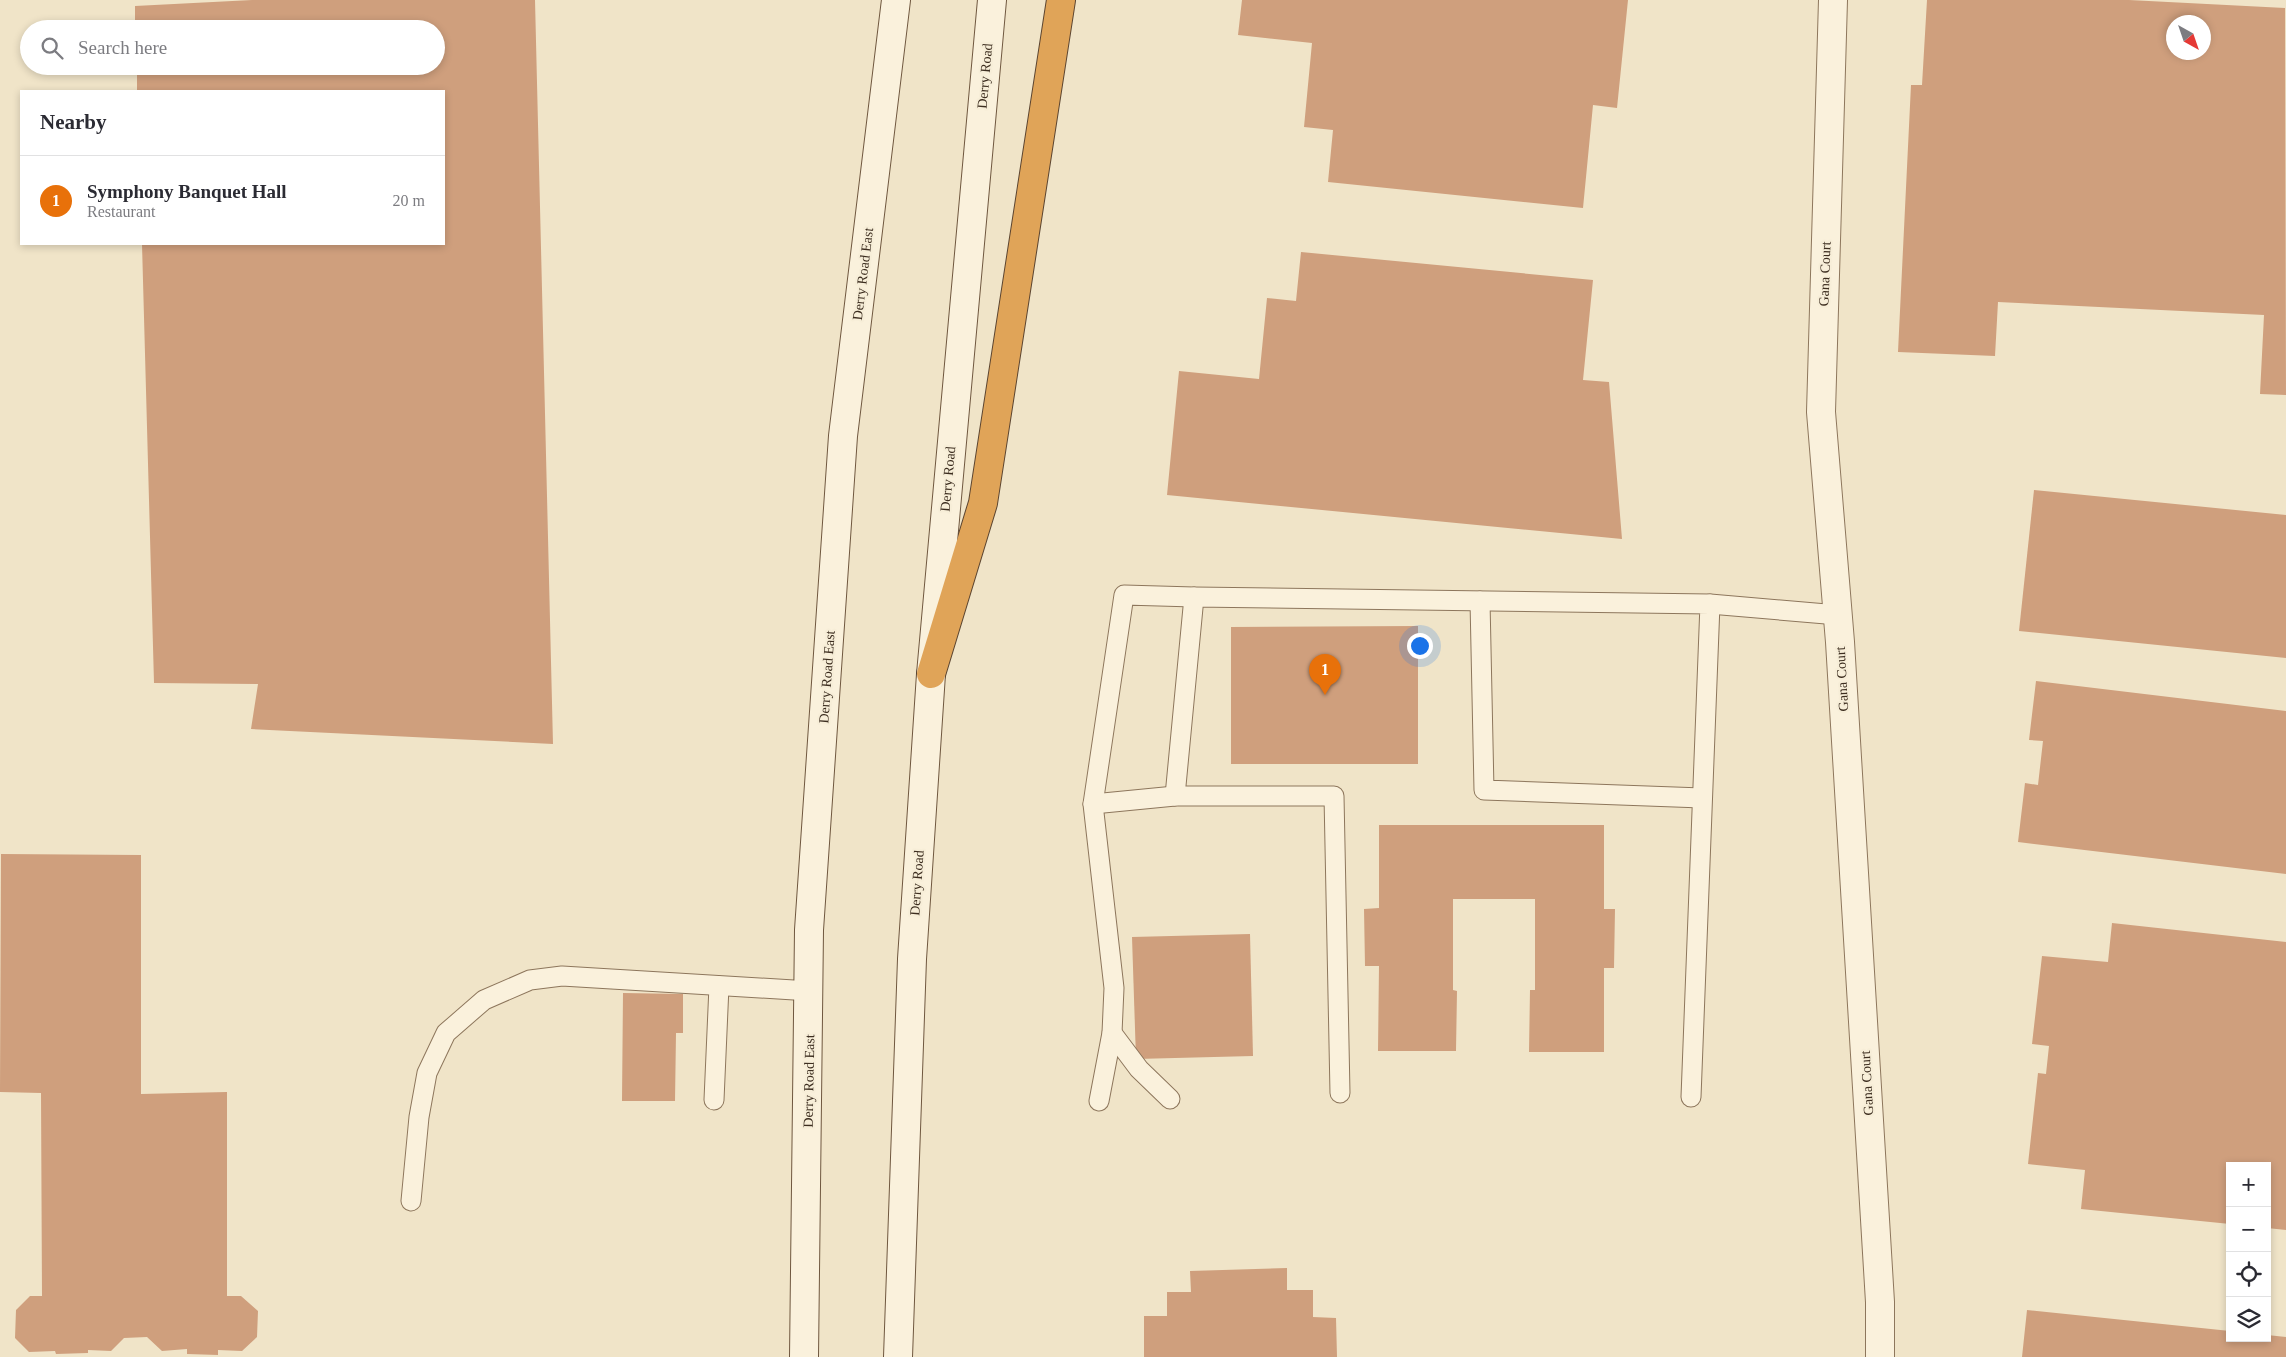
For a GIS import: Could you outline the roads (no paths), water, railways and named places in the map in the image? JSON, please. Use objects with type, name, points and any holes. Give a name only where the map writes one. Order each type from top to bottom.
[{"type":"highway","points":[[931,674],[983,503],[1061,0]]},
{"type":"main road","name":"Derry Road East","points":[[804,1357],[810,991],[809,930],[843,436],[896,0]]},
{"type":"main road","name":"Derry Road","points":[[898,1357],[912,959],[931,674],[992,0]]},
{"type":"main road","name":"Gana Court","points":[[1833,0],[1821,412],[1838,615],[1880,1302],[1880,1357]]},
{"type":"lane","points":[[1099,1101],[1112,1033],[1114,988],[1093,804],[1124,595],[1194,598],[1710,604],[1838,615]]},
{"type":"lane","points":[[1175,796],[1194,598]]},
{"type":"lane","points":[[1480,601],[1484,790],[1702,798]]},
{"type":"lane","points":[[1692,1097],[1710,604]]},
{"type":"lane","points":[[1093,804],[1175,796],[1334,796],[1340,1093]]},
{"type":"lane","points":[[411,1201],[419,1117],[427,1073],[446,1032],[484,1000],[530,980],[562,976],[810,991]]},
{"type":"lane","points":[[714,1100],[719,986]]},
{"type":"lane","points":[[1112,1033],[1139,1069],[1170,1099]]},
{"type":"place","name":"Symphony Banquet Hall","points":[[1325,695]]}]
